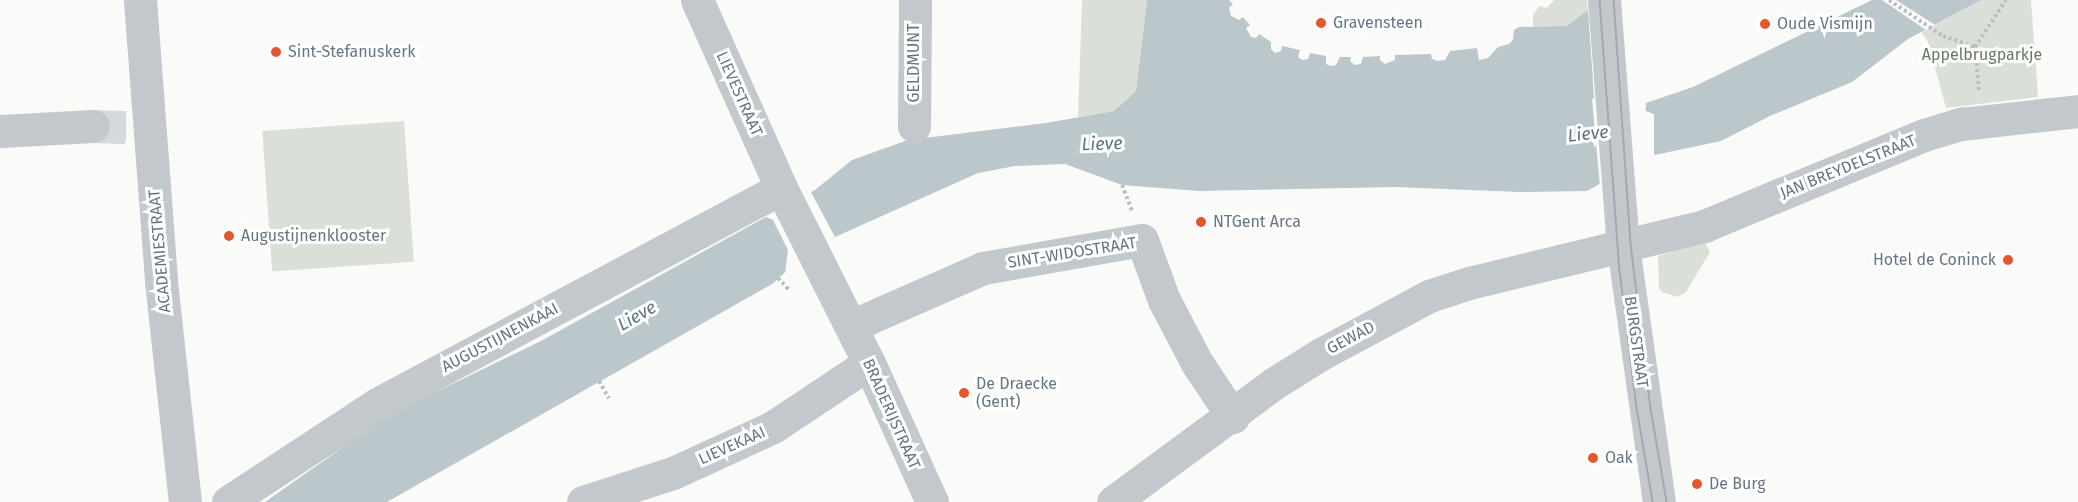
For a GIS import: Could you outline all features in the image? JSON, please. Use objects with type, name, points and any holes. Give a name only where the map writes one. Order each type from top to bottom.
[{"type":"street","name":"ACADEMIESTRAAT","points":[[140,0],[139,127],[161,281],[185,502]]},
{"type":"street","name":"LIEVESTRAAT","points":[[697,0],[785,196]]},
{"type":"street","name":"GELDMUNT","points":[[914,126],[915,0]]},
{"type":"street","name":"BURGSTRAAT","points":[[1604,0],[1623,246],[1659,502]]},
{"type":"street","name":"JAN BREYDELSTRAAT","points":[[1623,246],[1704,226],[1924,135],[1982,121],[2078,111]]},
{"type":"street","points":[[0,131],[93,126]]},
{"type":"street","points":[[785,196],[813,250],[855,353]]},
{"type":"street","name":"AUGUSTIJNENKAAI","points":[[228,502],[377,404],[785,196]]},
{"type":"street","name":"SINT-WIDOSTRAAT","points":[[855,353],[983,268],[1142,240],[1164,300],[1197,363],[1233,417]]},
{"type":"street","name":"GEWAD","points":[[1113,502],[1233,417],[1273,384],[1321,354],[1430,296],[1469,283],[1623,246]]},
{"type":"street","name":"LIEVEKAAI","points":[[583,502],[673,473],[773,428],[855,353]]},
{"type":"street","name":"BRADERIJSTRAAT","points":[[855,353],[932,502]]},
{"type":"path","points":[[1889,0],[1943,36],[1976,47]]},
{"type":"path","points":[[1982,121],[1976,47],[2006,0]]},
{"type":"path","points":[[778,278],[790,291]]},
{"type":"path","points":[[599,381],[609,398]]},
{"type":"green space","points":[[1082,0],[1147,0],[1136,91],[1114,111],[1078,117]]},
{"type":"green space","points":[[1554,0],[1587,0],[1593,81],[1533,26],[1533,15],[1539,6],[1547,8]]},
{"type":"green space","name":"Appelbrugparkje","points":[[1981,0],[2031,0],[2038,97],[1946,108],[1929,45],[1922,32]]},
{"type":"green space","points":[[404,121],[414,262],[272,272],[262,131]]},
{"type":"green space","points":[[1705,243],[1710,252],[1686,292],[1678,297],[1662,292],[1659,288],[1658,256]]},
{"type":"water","name":"Lieve","points":[[1147,0],[1229,0],[1233,5],[1229,7],[1231,16],[1239,20],[1243,17],[1250,25],[1246,28],[1251,37],[1256,38],[1259,34],[1271,42],[1271,49],[1275,53],[1281,51],[1282,46],[1300,50],[1298,57],[1302,60],[1308,59],[1310,53],[1326,56],[1326,64],[1331,66],[1336,65],[1340,57],[1351,57],[1350,61],[1355,65],[1361,64],[1363,57],[1380,56],[1380,60],[1385,64],[1395,60],[1395,55],[1431,54],[1432,59],[1438,61],[1445,60],[1450,51],[1477,48],[1479,60],[1488,58],[1498,47],[1509,44],[1513,40],[1514,30],[1519,27],[1567,26],[1588,10],[1596,128],[1645,121],[1646,103],[1693,87],[1872,0],[1981,0],[1908,39],[1852,82],[1770,116],[1721,141],[1650,156],[1587,191],[1519,192],[1396,187],[1199,191],[1122,185],[1065,164],[1015,166],[978,173],[835,237],[801,258],[772,284],[387,502],[265,502],[390,414],[541,341],[815,190],[852,160],[908,140],[1046,123],[1114,111],[1136,91]]},
{"type":"pier","points":[[1882,0],[1896,0],[1935,25],[1926,30]]},
{"type":"pier","points":[[1592,98],[1628,120],[1642,119],[1643,110],[1654,114],[1654,158],[1600,187]]},
{"type":"pier","points":[[811,192],[835,237],[801,258],[785,274],[788,250],[773,220],[766,217]]},
{"type":"tunnel","points":[[93,126],[129,127]]},
{"type":"tram line","points":[[1600,0],[1620,270],[1637,408],[1653,502]]},
{"type":"tram line","points":[[1614,0],[1631,244],[1651,409],[1667,502]]},
{"type":"place","name":"Gravensteen","points":[[1321,23]]},
{"type":"place","name":"Oude Vismijn","points":[[1765,24]]},
{"type":"place","name":"Sint-Stefanuskerk","points":[[276,52]]},
{"type":"place","name":"NTGent Arca","points":[[1201,222]]},
{"type":"place","name":"Augustijnenklooster","points":[[229,236]]},
{"type":"place","name":"Hotel de Coninck","points":[[2008,260]]},
{"type":"place","name":"De Draecke (Gent)","points":[[964,393]]},
{"type":"place","name":"Oak","points":[[1593,458]]},
{"type":"place","name":"De Burg","points":[[1697,484]]}]
